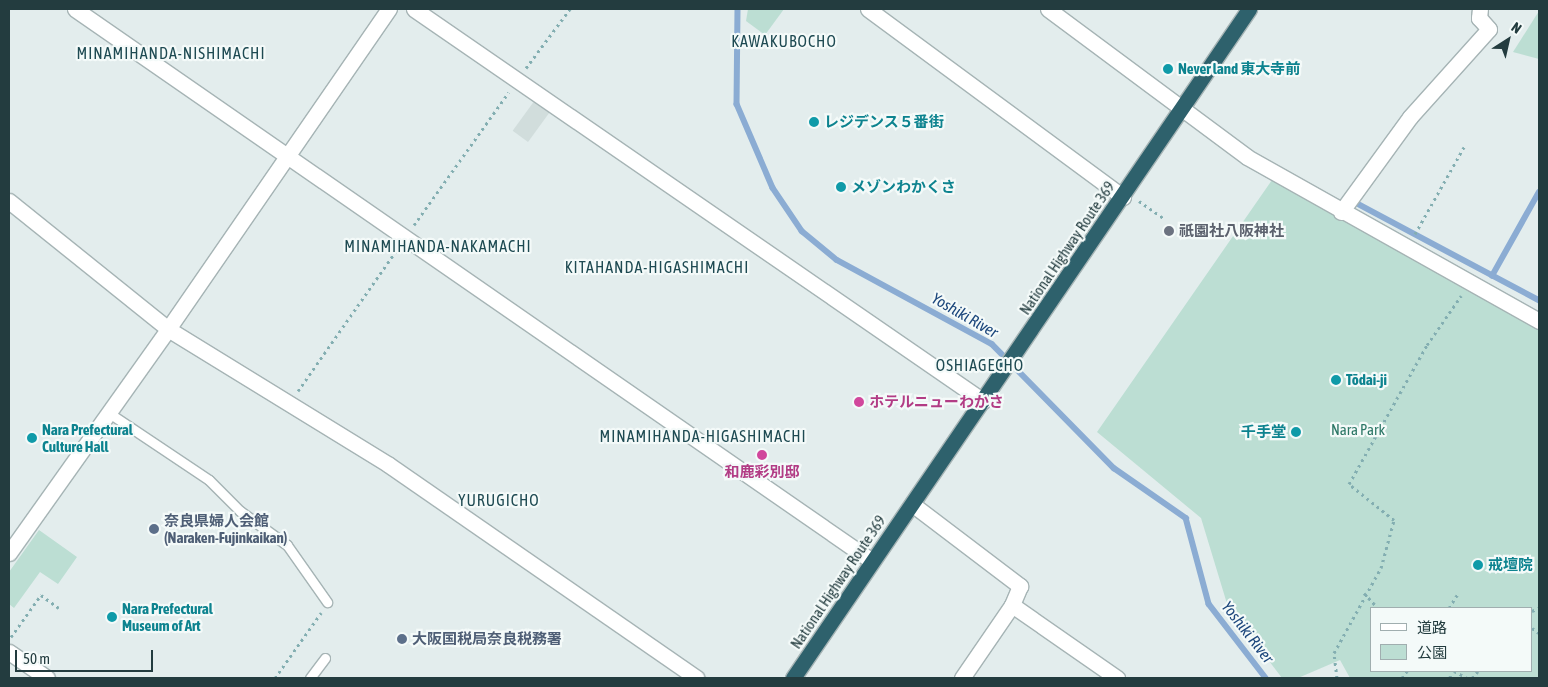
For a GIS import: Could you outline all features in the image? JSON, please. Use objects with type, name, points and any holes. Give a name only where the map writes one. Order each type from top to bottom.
[{"type":"highway","name":"National Highway Route 369","points":[[793,678],[982,401],[1019,350],[1249,9]]},
{"type":"street","points":[[75,9],[287,158],[872,561]]},
{"type":"street","points":[[9,553],[168,329],[389,9]]},
{"type":"street","points":[[414,9],[982,401]]},
{"type":"street","points":[[868,9],[1125,194]]},
{"type":"street","points":[[1048,9],[1247,157],[1341,212],[1539,321]]},
{"type":"street","points":[[1341,212],[1410,117],[1489,29],[1479,18],[1480,9]]},
{"type":"street","points":[[9,201],[168,329],[389,465],[697,678]]},
{"type":"street","points":[[912,504],[1020,586],[1012,605],[962,678]]},
{"type":"street","points":[[1012,605],[1117,678]]},
{"type":"street","points":[[9,645],[47,678]]},
{"type":"lane","points":[[109,413],[209,480],[240,511],[287,545],[326,604]]},
{"type":"lane","points":[[310,678],[325,658]]},
{"type":"path","points":[[290,404],[404,238],[570,9]]},
{"type":"path","points":[[1419,228],[1464,147]]},
{"type":"path","points":[[1125,194],[1165,219]]},
{"type":"path","points":[[1337,678],[1334,653],[1364,593],[1386,556],[1394,520],[1349,484],[1427,345],[1470,283]]},
{"type":"path","points":[[1449,607],[1460,592]]},
{"type":"path","points":[[1364,593],[1377,607]]},
{"type":"path","points":[[9,645],[41,595],[60,608]]},
{"type":"path","points":[[275,678],[326,604]]},
{"type":"path","points":[[1455,672],[1467,678]]},
{"type":"shaded area","points":[[535,100],[550,111],[528,142],[513,131]]},
{"type":"green space","points":[[748,9],[784,9],[765,35],[746,21]]},
{"type":"green space","points":[[1539,11],[1539,59],[1513,52]]},
{"type":"green space","name":"Nara Park","points":[[1272,180],[1539,327],[1539,678],[1350,678],[1340,660],[1298,678],[1282,678],[1228,607],[1201,518],[1097,432]]},
{"type":"green space","points":[[39,530],[77,557],[58,584],[40,572],[14,608],[9,604],[9,572]]},
{"type":"waterway","name":"Yoshiki River","points":[[738,9],[737,104],[773,188],[802,231],[837,260],[992,344],[1114,468],[1186,518],[1209,604],[1266,678]]},
{"type":"waterway","points":[[1492,276],[1539,192]]},
{"type":"waterway","points":[[1360,205],[1539,300]]},
{"type":"place","name":"Never land 東大寺前","points":[[1168,69]]},
{"type":"place","name":"レジデンス５番街","points":[[814,122]]},
{"type":"place","name":"メゾンわかくさ","points":[[841,187]]},
{"type":"place","name":"祇園社八阪神社","points":[[1169,231]]},
{"type":"place","name":"Tōdai-ji","points":[[1336,380]]},
{"type":"place","name":"ホテルニューわかさ","points":[[859,402]]},
{"type":"place","name":"千手堂","points":[[1296,432]]},
{"type":"place","name":"Nara Prefectural Culture Hall","points":[[32,438]]},
{"type":"place","name":"和鹿彩別邸","points":[[762,455]]},
{"type":"place","name":"奈良県婦人会館 (Naraken-Fujinkaikan)","points":[[154,529]]},
{"type":"place","name":"戒壇院","points":[[1478,565]]},
{"type":"place","name":"Nara Prefectural Museum of Art","points":[[112,617]]},
{"type":"place","name":"大阪国税局奈良税務署","points":[[402,639]]},
{"type":"district","name":"KAWAKUBOCHO","points":[[784,41]]},
{"type":"district","name":"MINAMIHANDA-NISHIMACHI","points":[[171,53]]},
{"type":"district","name":"MINAMIHANDA-NAKAMACHI","points":[[438,246]]},
{"type":"district","name":"KITAHANDA-HIGASHIMACHI","points":[[657,267]]},
{"type":"district","name":"OSHIAGECHO","points":[[980,365]]},
{"type":"district","name":"MINAMIHANDA-HIGASHIMACHI","points":[[703,436]]},
{"type":"district","name":"YURUGICHO","points":[[499,500]]}]
